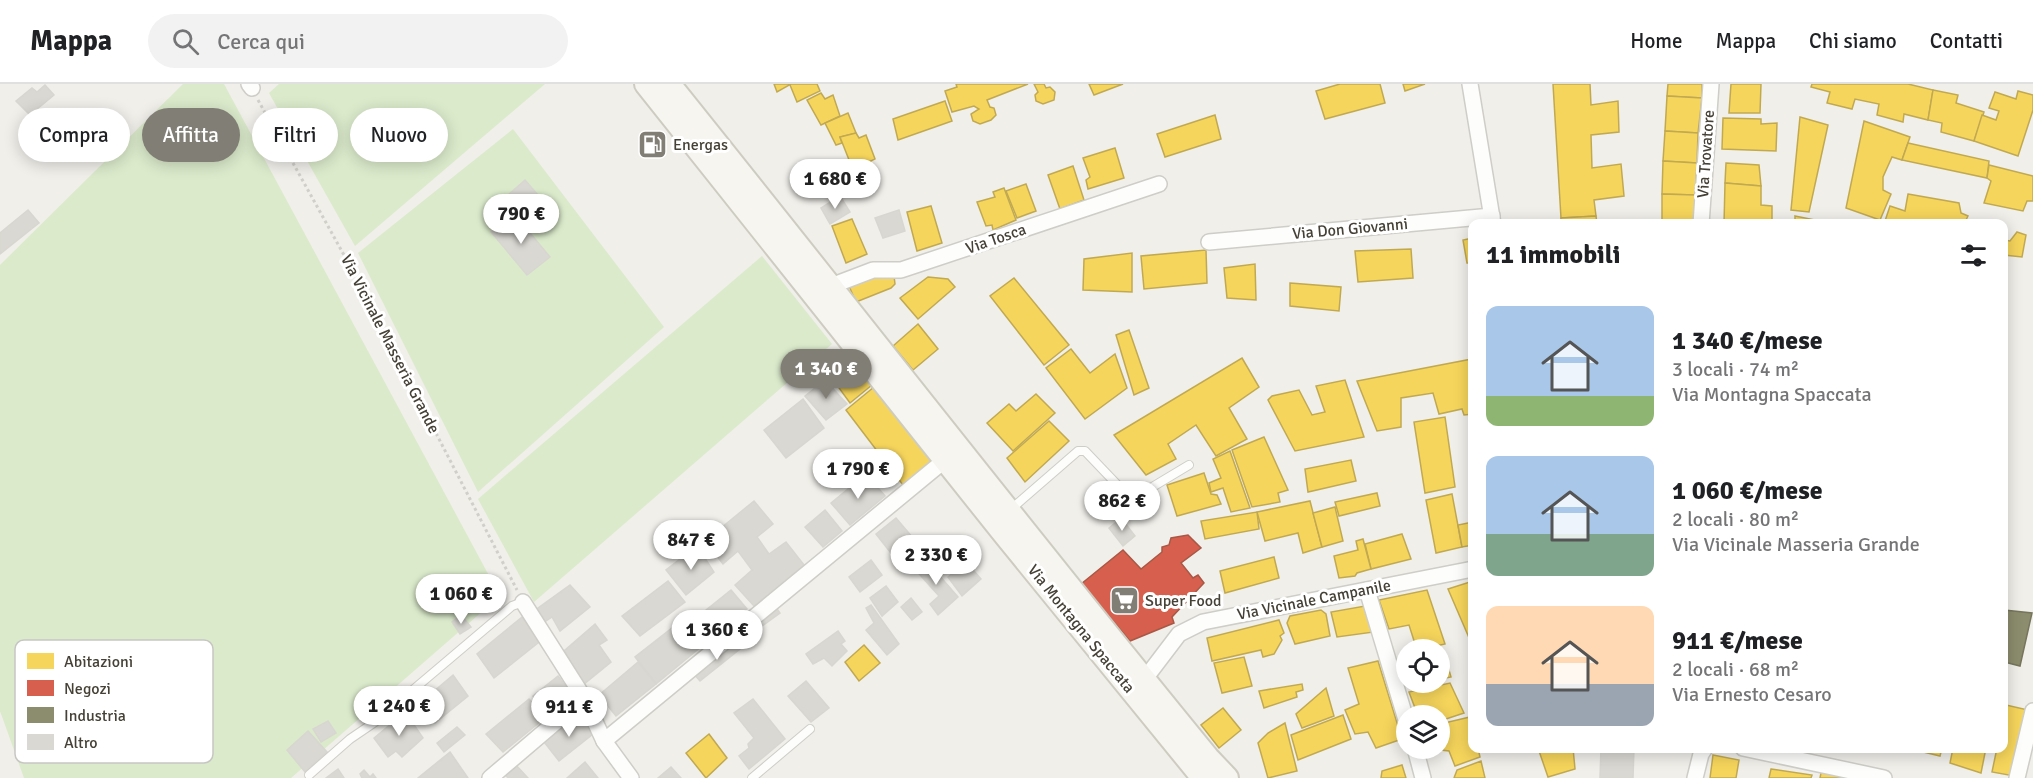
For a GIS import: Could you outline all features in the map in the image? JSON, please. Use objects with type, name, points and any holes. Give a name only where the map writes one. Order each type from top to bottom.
[{"type":"main road","name":"Via Montagna Spaccata","points":[[646,84],[1195,775]]},
{"type":"main road","name":"Via Montagna Spaccata","points":[[669,84],[1008,512],[1208,758],[1227,778]]},
{"type":"street","points":[[1470,84],[1493,219]]},
{"type":"street","name":"Via Trovatore","points":[[1701,219],[1712,84]]},
{"type":"street","name":"Via Tosca","points":[[831,286],[873,270],[901,270],[1159,184]]},
{"type":"street","name":"Via Don Giovanni","points":[[1209,242],[1468,222]]},
{"type":"street","points":[[603,741],[945,460]]},
{"type":"street","name":"Via Vicinale Campanile","points":[[1144,680],[1179,634],[1203,622],[1468,570]]},
{"type":"street","points":[[1367,590],[1402,705]]},
{"type":"street","points":[[523,602],[584,698],[603,741],[631,778]]},
{"type":"street","points":[[490,778],[584,698]]},
{"type":"street","points":[[2018,778],[2033,711]]},
{"type":"street","points":[[1695,778],[1702,753]]},
{"type":"street","points":[[1766,753],[1884,778]]},
{"type":"street","points":[[1418,759],[1424,778]]},
{"type":"lane","points":[[1008,512],[1078,451],[1085,451],[1128,496],[1134,498],[1189,465]]},
{"type":"lane","points":[[309,775],[325,759],[375,722],[512,606],[523,602]]},
{"type":"lane","points":[[752,778],[810,729]]},
{"type":"path","name":"Via Vicinale Masseria Grande","points":[[250,86],[344,255],[523,602]]},
{"type":"green space","points":[[183,84],[224,84],[237,108],[159,108]]},
{"type":"green space","points":[[279,84],[545,84],[355,246],[308,162],[338,162],[338,108],[277,108],[269,93]]},
{"type":"green space","points":[[240,114],[252,136],[252,162],[266,162],[500,596],[291,778],[24,778],[19,763],[213,763],[213,640],[15,640],[15,753],[0,711],[0,265],[104,162],[130,162],[130,136],[142,125],[142,162],[240,162]]},
{"type":"green space","points":[[513,129],[664,327],[478,492],[358,253]]},
{"type":"green space","points":[[762,256],[832,344],[534,602],[478,499]]},
{"type":"building: Abitazioni","points":[[774,84],[791,84],[777,92]]},
{"type":"building: Abitazioni","points":[[791,84],[817,84],[820,91],[797,102]]},
{"type":"building: Abitazioni","points":[[956,84],[1028,84],[987,100],[990,107],[994,108],[996,115],[991,120],[980,124],[973,121],[971,114],[979,109],[974,106],[952,112],[945,91],[957,87]]},
{"type":"building: Abitazioni","points":[[1034,84],[1044,84],[1046,88],[1050,87],[1055,92],[1054,100],[1043,104],[1036,101],[1035,95],[1038,92]]},
{"type":"building: Abitazioni","points":[[1089,84],[1123,84],[1094,95]]},
{"type":"building: Abitazioni","points":[[1340,84],[1380,84],[1385,103],[1325,119],[1316,91]]},
{"type":"building: Abitazioni","points":[[1403,84],[1425,84],[1405,91]]},
{"type":"building: Abitazioni","points":[[1553,84],[1590,84],[1591,105],[1618,101],[1619,132],[1591,135],[1592,168],[1621,164],[1624,196],[1594,200],[1596,216],[1561,218]]},
{"type":"building: Abitazioni","points":[[1668,84],[1702,84],[1702,98],[1667,96]]},
{"type":"building: Abitazioni","points":[[1731,84],[1761,84],[1760,113],[1729,113]]},
{"type":"building: Abitazioni","points":[[1812,84],[1908,84],[1933,90],[1928,120],[1904,114],[1903,122],[1877,115],[1879,104],[1855,99],[1852,109],[1827,103],[1830,92],[1811,87]]},
{"type":"building: Abitazioni","points":[[1933,90],[1958,95],[1956,103],[1984,112],[1974,141],[1941,132],[1942,123],[1928,120]]},
{"type":"building: Abitazioni","points":[[2018,91],[2033,95],[2033,110],[2018,156],[1974,141],[1982,115],[1996,120],[1999,111],[1989,108],[1995,92],[2016,99]]},
{"type":"building: Abitazioni","points":[[821,93],[825,99],[833,95],[840,116],[821,125],[807,100]]},
{"type":"building: Abitazioni","points":[[1667,96],[1702,98],[1698,133],[1665,131]]},
{"type":"building: Abitazioni","points":[[945,101],[952,121],[898,140],[893,119]]},
{"type":"building: Abitazioni","points":[[848,113],[856,133],[840,137],[842,143],[836,145],[825,123]]},
{"type":"building: Abitazioni","points":[[1215,115],[1221,139],[1165,157],[1157,134]]},
{"type":"building: Abitazioni","points":[[1800,117],[1828,125],[1809,212],[1791,210]]},
{"type":"building: Abitazioni","points":[[1723,118],[1761,119],[1761,124],[1777,123],[1776,151],[1722,149]]},
{"type":"building: Abitazioni","points":[[1864,121],[1910,137],[1902,160],[1892,157],[1883,177],[1883,190],[1891,194],[1880,219],[1846,208]]},
{"type":"building: Abitazioni","points":[[1665,131],[1698,133],[1697,163],[1663,161]]},
{"type":"building: Abitazioni","points":[[856,133],[859,138],[866,135],[875,159],[853,170],[840,137]]},
{"type":"building: Abitazioni","points":[[1908,143],[1989,161],[1987,178],[1902,160]]},
{"type":"building: Abitazioni","points":[[1115,148],[1124,178],[1088,189],[1086,180],[1090,177],[1083,158]]},
{"type":"building: Abitazioni","points":[[1663,161],[1697,163],[1695,195],[1662,194]]},
{"type":"building: Abitazioni","points":[[1726,163],[1759,165],[1761,186],[1725,183]]},
{"type":"building: Abitazioni","points":[[1989,165],[2033,176],[2033,201],[2027,201],[2023,211],[1984,203],[1991,181],[1987,178]]},
{"type":"building: Abitazioni","points":[[1073,166],[1084,200],[1060,209],[1048,175]]},
{"type":"building: Abitazioni","points":[[1725,183],[1761,186],[1761,205],[1772,206],[1772,219],[1724,219]]},
{"type":"building: Abitazioni","points":[[1026,184],[1036,211],[1017,218],[1006,191]]},
{"type":"building: Abitazioni","points":[[1004,188],[1016,220],[993,230],[992,225],[986,226],[977,202],[995,197],[993,192]]},
{"type":"building: Abitazioni","points":[[1662,194],[1695,195],[1694,219],[1662,219]]},
{"type":"building: Abitazioni","points":[[1908,194],[1959,203],[1961,213],[1968,216],[1966,219],[1886,219],[1890,206],[1905,211]]},
{"type":"building: Abitazioni","points":[[931,206],[942,243],[917,251],[907,212]]},
{"type":"building: Abitazioni","points":[[1596,216],[1596,219],[1561,219]]},
{"type":"building: Abitazioni","points":[[852,219],[867,254],[846,263],[832,226]]},
{"type":"building: Abitazioni","points":[[2017,232],[2026,235],[2022,257],[2008,255],[2008,241]]},
{"type":"building: Abitazioni","points":[[1468,239],[1468,263],[1467,263],[1463,240]]},
{"type":"building: Abitazioni","points":[[1411,249],[1413,278],[1358,282],[1355,251]]},
{"type":"building: Abitazioni","points":[[1206,250],[1207,283],[1144,289],[1141,256]]},
{"type":"building: Abitazioni","points":[[1132,253],[1132,292],[1083,290],[1084,259]]},
{"type":"building: Abitazioni","points":[[1255,264],[1256,300],[1227,298],[1224,268]]},
{"type":"building: Abitazioni","points":[[875,276],[894,276],[895,284],[891,288],[856,302],[849,286]]},
{"type":"building: Abitazioni","points":[[928,277],[948,279],[955,287],[918,319],[900,298]]},
{"type":"building: Abitazioni","points":[[1014,278],[1069,345],[1044,365],[990,296]]},
{"type":"building: Abitazioni","points":[[1290,283],[1341,287],[1339,311],[1290,306]]},
{"type":"building: Abitazioni","points":[[918,324],[938,349],[913,370],[893,346]]},
{"type":"building: Abitazioni","points":[[1129,330],[1149,388],[1134,395],[1116,335]]},
{"type":"building: Abitazioni","points":[[1071,349],[1090,373],[1115,354],[1127,388],[1085,419],[1046,368]]},
{"type":"building: Abitazioni","points":[[1242,358],[1259,387],[1229,408],[1247,439],[1216,456],[1196,425],[1168,444],[1176,459],[1146,475],[1114,435]]},
{"type":"building: Abitazioni","points":[[1468,360],[1468,415],[1464,415],[1462,409],[1439,414],[1433,393],[1401,398],[1401,427],[1377,431],[1357,381]]},
{"type":"building: Abitazioni","points":[[852,361],[872,385],[850,403],[831,377]]},
{"type":"building: Abitazioni","points":[[1345,380],[1364,437],[1295,451],[1268,400],[1272,396],[1299,390],[1312,415],[1325,412],[1316,386]]},
{"type":"building: Abitazioni","points":[[874,387],[932,461],[903,485],[846,410]]},
{"type":"building: Abitazioni","points":[[1036,394],[1055,413],[1013,451],[987,423],[1009,404],[1016,411]]},
{"type":"building: Abitazioni","points":[[1445,417],[1455,487],[1425,493],[1414,422]]},
{"type":"building: Abitazioni","points":[[1049,421],[1069,441],[1025,482],[1007,458]]},
{"type":"building: Abitazioni","points":[[1264,437],[1288,490],[1278,493],[1280,502],[1252,507],[1232,450]]},
{"type":"building: Abitazioni","points":[[1230,451],[1250,508],[1231,512],[1223,488],[1211,492],[1209,483],[1221,478],[1213,459]]},
{"type":"building: Abitazioni","points":[[1351,460],[1356,481],[1308,492],[1305,469]]},
{"type":"building: Abitazioni","points":[[1204,473],[1211,494],[1217,495],[1221,504],[1177,516],[1167,485]]},
{"type":"building: Abitazioni","points":[[1377,493],[1380,506],[1339,516],[1335,502]]},
{"type":"building: Abitazioni","points":[[1452,494],[1462,547],[1436,553],[1426,500]]},
{"type":"building: Abitazioni","points":[[1310,501],[1322,547],[1303,553],[1298,533],[1265,541],[1257,512]]},
{"type":"building: Abitazioni","points":[[1335,507],[1343,541],[1322,547],[1313,513]]},
{"type":"building: Abitazioni","points":[[1257,512],[1259,529],[1205,539],[1201,521]]},
{"type":"building: Abitazioni","points":[[1468,523],[1468,546],[1462,547],[1458,525]]},
{"type":"building: Abitazioni","points":[[1402,534],[1411,559],[1371,569],[1365,544]]},
{"type":"building: Abitazioni","points":[[1363,539],[1371,569],[1357,573],[1355,576],[1339,578],[1334,556],[1358,550],[1356,541]]},
{"type":"building: Abitazioni","points":[[1274,557],[1279,578],[1225,593],[1220,571]]},
{"type":"building: Abitazioni","points":[[1468,583],[1468,635],[1448,589]]},
{"type":"building: Abitazioni","points":[[1427,590],[1443,639],[1413,639],[1409,625],[1389,629],[1379,600]]},
{"type":"building: Abitazioni","points":[[1365,606],[1374,632],[1337,637],[1331,612]]},
{"type":"building: Abitazioni","points":[[1321,610],[1326,614],[1330,636],[1295,644],[1287,623],[1290,616]]},
{"type":"building: Abitazioni","points":[[1279,620],[1284,633],[1280,636],[1282,640],[1274,654],[1263,657],[1261,650],[1212,661],[1207,638]]},
{"type":"building: Abitazioni","points":[[864,645],[880,663],[859,681],[845,662]]},
{"type":"building: Abitazioni","points":[[1244,657],[1252,686],[1222,693],[1214,663]]},
{"type":"building: Abitazioni","points":[[1378,661],[1396,720],[1396,741],[1376,748],[1368,732],[1355,734],[1345,710],[1359,704],[1348,668]]},
{"type":"building: Abitazioni","points":[[1450,683],[1464,713],[1450,718],[1450,705],[1414,705],[1409,693],[1450,693]]},
{"type":"building: Abitazioni","points":[[1302,684],[1303,690],[1296,692],[1297,697],[1264,708],[1259,691]]},
{"type":"building: Abitazioni","points":[[1326,688],[1334,716],[1302,728],[1296,714]]},
{"type":"building: Abitazioni","points":[[2008,705],[2028,710],[2014,776],[1992,772],[1996,753],[2008,753]]},
{"type":"building: Abitazioni","points":[[1223,708],[1241,730],[1219,748],[1201,725]]},
{"type":"building: Abitazioni","points":[[1343,715],[1351,739],[1298,760],[1291,735]]},
{"type":"building: Abitazioni","points":[[1468,717],[1468,753],[1479,753],[1480,757],[1455,766],[1450,754],[1450,722]]},
{"type":"building: Abitazioni","points":[[1285,723],[1297,771],[1268,778],[1258,743],[1268,733]]},
{"type":"building: Abitazioni","points":[[709,734],[727,758],[706,778],[686,753]]},
{"type":"building: Abitazioni","points":[[1540,753],[1573,753],[1575,769],[1548,777]]},
{"type":"building: Abitazioni","points":[[1952,753],[1985,753],[1981,773],[1950,763]]},
{"type":"building: Abitazioni","points":[[1713,755],[1739,760],[1736,778],[1710,778]]},
{"type":"building: Abitazioni","points":[[1481,761],[1485,778],[1454,778],[1457,770]]},
{"type":"building: Abitazioni","points":[[1402,765],[1406,778],[1381,778],[1382,771]]},
{"type":"building: Abitazioni","points":[[1822,768],[1871,778],[1820,778]]},
{"type":"building: Abitazioni","points":[[1771,769],[1812,775],[1811,778],[1769,778]]},
{"type":"building: Negozi","points":[[1188,535],[1201,548],[1181,563],[1193,578],[1198,575],[1204,583],[1172,617],[1174,623],[1130,641],[1081,584],[1123,550],[1141,569],[1162,552],[1162,547],[1169,545],[1171,538]]},
{"type":"building: Industria","points":[[2008,610],[2032,613],[2020,666],[2008,663]]},
{"type":"building: Altro","points":[[45,85],[54,95],[38,108],[23,108],[16,101],[32,88],[37,92]]},
{"type":"building: Altro","points":[[525,180],[556,216],[540,231],[507,196]]},
{"type":"building: Altro","points":[[840,196],[850,212],[830,224],[821,208]]},
{"type":"building: Altro","points":[[28,210],[39,223],[0,254],[0,233]]},
{"type":"building: Altro","points":[[899,210],[905,231],[883,238],[875,218]]},
{"type":"building: Altro","points":[[516,216],[550,257],[527,275],[491,232]]},
{"type":"building: Altro","points":[[825,380],[847,404],[826,420],[805,396]]},
{"type":"building: Altro","points":[[803,399],[824,428],[786,458],[764,430]]},
{"type":"building: Altro","points":[[866,474],[885,496],[850,525],[831,503]]},
{"type":"building: Altro","points":[[754,501],[773,524],[757,537],[769,554],[786,542],[804,565],[754,606],[735,585],[752,570],[738,551],[723,564],[705,541]]},
{"type":"building: Altro","points":[[825,510],[842,531],[823,547],[805,527]]},
{"type":"building: Altro","points":[[896,518],[920,546],[898,562],[876,534]]},
{"type":"building: Altro","points":[[1121,518],[1135,536],[1123,546],[1109,528]]},
{"type":"building: Altro","points":[[697,546],[714,572],[686,595],[666,570]]},
{"type":"building: Altro","points":[[924,558],[958,597],[938,615],[930,604],[939,596],[913,567]]},
{"type":"building: Altro","points":[[871,560],[882,575],[860,592],[849,577]]},
{"type":"building: Altro","points":[[966,562],[981,579],[962,596],[948,577]]},
{"type":"building: Altro","points":[[668,581],[685,602],[640,636],[622,616]]},
{"type":"building: Altro","points":[[570,585],[590,607],[560,631],[552,617],[543,623],[534,611]]},
{"type":"building: Altro","points":[[886,586],[898,602],[882,616],[870,598]]},
{"type":"building: Altro","points":[[731,590],[747,609],[720,631],[705,611]]},
{"type":"building: Altro","points":[[911,598],[922,612],[912,620],[901,607]]},
{"type":"building: Altro","points":[[871,605],[899,644],[887,655],[866,630],[874,623],[866,608]]},
{"type":"building: Altro","points":[[775,606],[780,613],[751,634],[748,628]]},
{"type":"building: Altro","points":[[461,615],[471,627],[460,634],[452,622]]},
{"type":"building: Altro","points":[[522,617],[539,642],[494,678],[477,654]]},
{"type":"building: Altro","points":[[686,617],[707,642],[656,684],[635,657]]},
{"type":"building: Altro","points":[[595,624],[607,640],[599,645],[611,662],[584,684],[564,651]]},
{"type":"building: Altro","points":[[838,631],[845,641],[841,644],[847,651],[832,666],[824,658],[813,664],[806,654]]},
{"type":"building: Altro","points":[[736,641],[740,649],[700,681],[694,674]]},
{"type":"building: Altro","points":[[638,662],[656,684],[616,716],[599,695]]},
{"type":"building: Altro","points":[[453,675],[468,696],[435,723],[420,703]]},
{"type":"building: Altro","points":[[558,676],[567,688],[543,708],[533,696]]},
{"type":"building: Altro","points":[[806,681],[829,708],[811,722],[788,696]]},
{"type":"building: Altro","points":[[529,699],[545,718],[503,752],[486,734]]},
{"type":"building: Altro","points":[[753,699],[785,739],[749,769],[739,756],[749,748],[748,744],[754,738],[734,713]]},
{"type":"building: Altro","points":[[405,712],[423,738],[402,757],[396,751],[388,757],[374,738]]},
{"type":"building: Altro","points":[[580,714],[593,734],[559,761],[544,742]]},
{"type":"building: Altro","points":[[328,721],[336,733],[321,742],[313,729]]},
{"type":"building: Altro","points":[[457,727],[465,735],[444,752],[437,743]]},
{"type":"building: Altro","points":[[308,731],[327,752],[305,772],[287,750]]},
{"type":"building: Altro","points":[[450,752],[468,778],[418,778]]},
{"type":"building: Altro","points":[[1601,753],[1634,753],[1633,778],[1600,778]]},
{"type":"building: Altro","points":[[585,762],[598,778],[567,778]]},
{"type":"building: Altro","points":[[514,763],[528,778],[508,778],[503,772]]},
{"type":"building: Altro","points":[[671,767],[681,778],[658,778]]},
{"type":"building: Altro","points":[[338,769],[344,778],[326,778]]},
{"type":"building: Altro","points":[[364,770],[370,777],[373,774],[376,778],[362,778],[360,774]]},
{"type":"place","name":"Energas","points":[[652,145]]},
{"type":"place","name":"Super Food","points":[[1124,601]]}]
